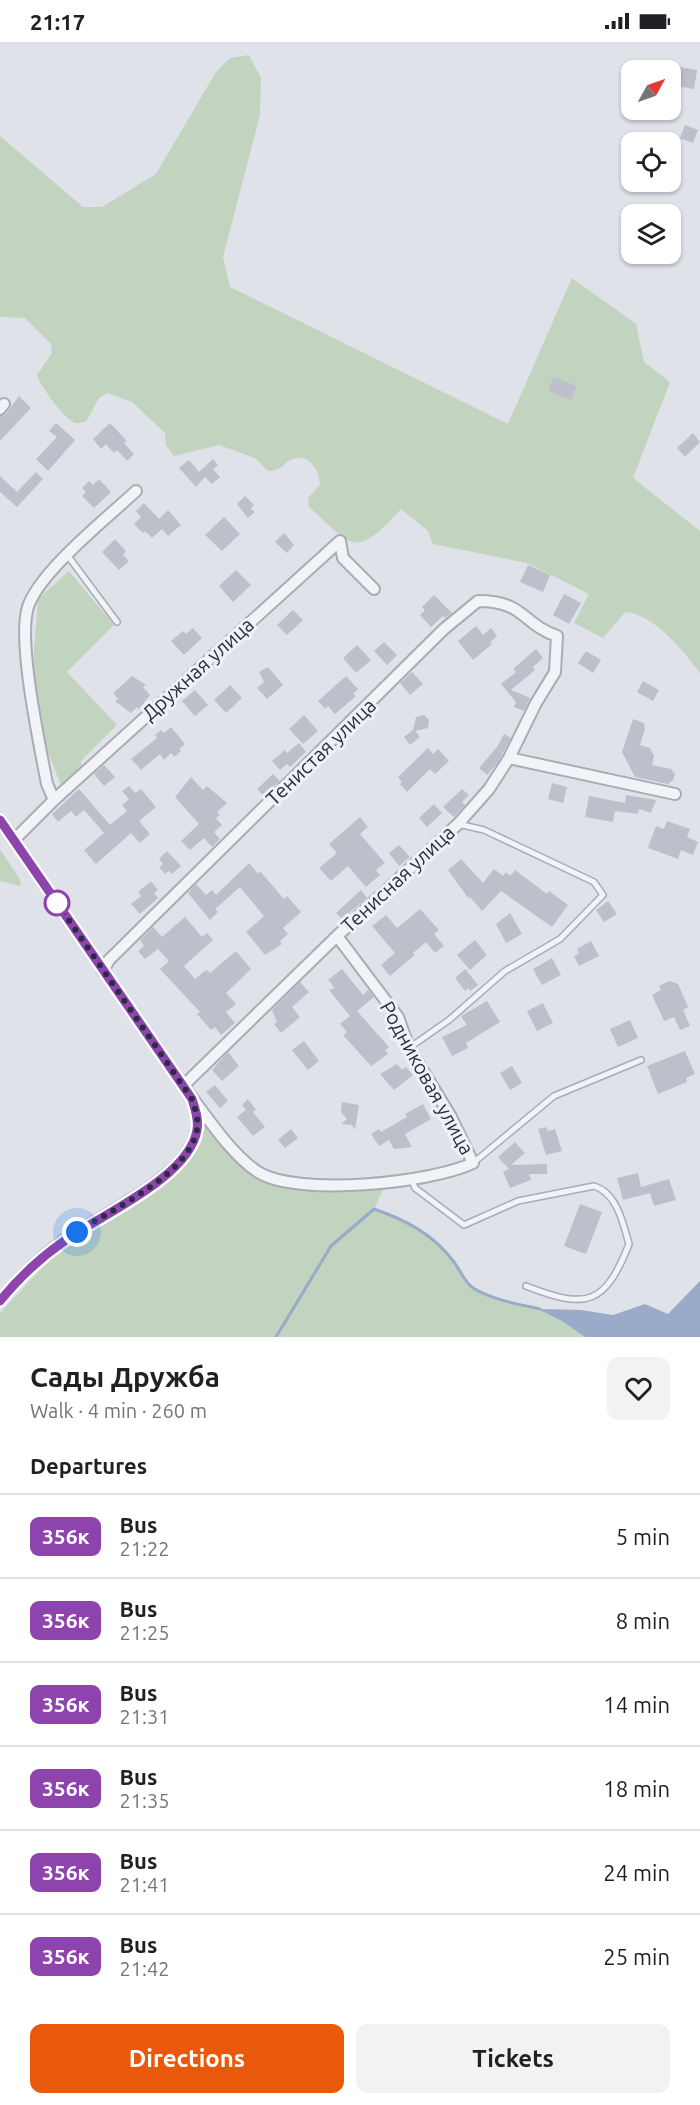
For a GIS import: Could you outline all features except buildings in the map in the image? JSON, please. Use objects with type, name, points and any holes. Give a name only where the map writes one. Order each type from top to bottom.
[{"type":"street","points":[[54,800],[47,784],[39,741],[25,624],[28,607],[41,584],[136,491]]},
{"type":"street","name":"Дружная улица","points":[[14,840],[54,800],[340,541],[343,558],[374,589]]},
{"type":"street","name":"Тенистая улица","points":[[104,971],[109,960],[444,629],[478,601],[495,601],[516,608],[541,631],[557,636]]},
{"type":"street","name":"Тенисная улица","points":[[183,1086],[337,936],[458,824],[489,789],[509,759],[536,703],[555,672],[557,636]]},
{"type":"street","points":[[509,759],[675,794]]},
{"type":"street","points":[[0,820],[192,1099],[198,1118],[197,1132],[173,1168],[144,1193],[62,1243],[0,1301]]},
{"type":"street","name":"Родниковая улица","points":[[337,936],[398,1017],[409,1048],[451,1117],[473,1163]]},
{"type":"street","points":[[183,1086],[237,1154],[258,1172],[279,1181],[307,1186],[412,1180],[458,1170],[473,1163]]},
{"type":"lane","points":[[68,556],[117,622]]},
{"type":"lane","points":[[409,1048],[449,1020],[505,971],[560,939],[603,895],[594,882],[484,830],[458,824]]},
{"type":"lane","points":[[473,1163],[554,1096],[641,1060]]},
{"type":"lane","points":[[412,1180],[415,1188],[464,1224],[518,1201],[583,1188],[601,1188],[611,1197],[629,1244],[610,1285],[601,1294],[582,1300],[551,1296],[526,1286]]},
{"type":"green space","points":[[249,55],[261,78],[260,115],[223,257],[230,287],[508,424],[572,278],[636,324],[644,362],[670,382],[633,478],[700,531],[700,673],[686,654],[647,619],[625,612],[603,638],[574,623],[589,594],[527,563],[433,544],[428,531],[401,509],[374,536],[355,542],[346,539],[309,507],[308,498],[320,485],[320,480],[316,469],[309,461],[293,459],[277,470],[268,471],[255,458],[219,445],[174,456],[166,445],[165,433],[132,402],[107,393],[99,398],[86,422],[76,423],[71,421],[54,402],[37,375],[52,353],[51,344],[25,318],[0,317],[0,136],[83,207],[102,207],[156,174],[216,72],[230,58]]},
{"type":"green space","points":[[69,571],[114,625],[67,672],[117,725],[81,761],[82,771],[62,788],[44,742],[33,665],[38,599]]},
{"type":"green space","points":[[0,849],[19,878],[21,886],[0,881]]},
{"type":"green space","points":[[206,1126],[211,1127],[262,1178],[292,1189],[383,1189],[374,1209],[408,1223],[437,1243],[454,1261],[472,1287],[495,1298],[544,1311],[585,1337],[0,1337],[0,1313],[53,1256],[157,1187]]},
{"type":"water","points":[[700,1281],[700,1337],[585,1337],[562,1321],[538,1309],[581,1310],[613,1315],[645,1304],[668,1314]]},
{"type":"waterway","points":[[276,1337],[331,1246],[374,1209],[408,1223],[437,1243],[473,1288],[497,1299],[540,1309]]},
{"type":"bus line","name":"356к","points":[[0,820],[192,1099],[198,1118],[197,1132],[188,1149],[173,1168],[144,1193],[62,1243],[12,1287],[0,1301]]},
{"type":"route","points":[[57,903],[192,1099],[198,1118],[197,1132],[188,1149],[173,1168],[144,1193],[77,1232]]}]
